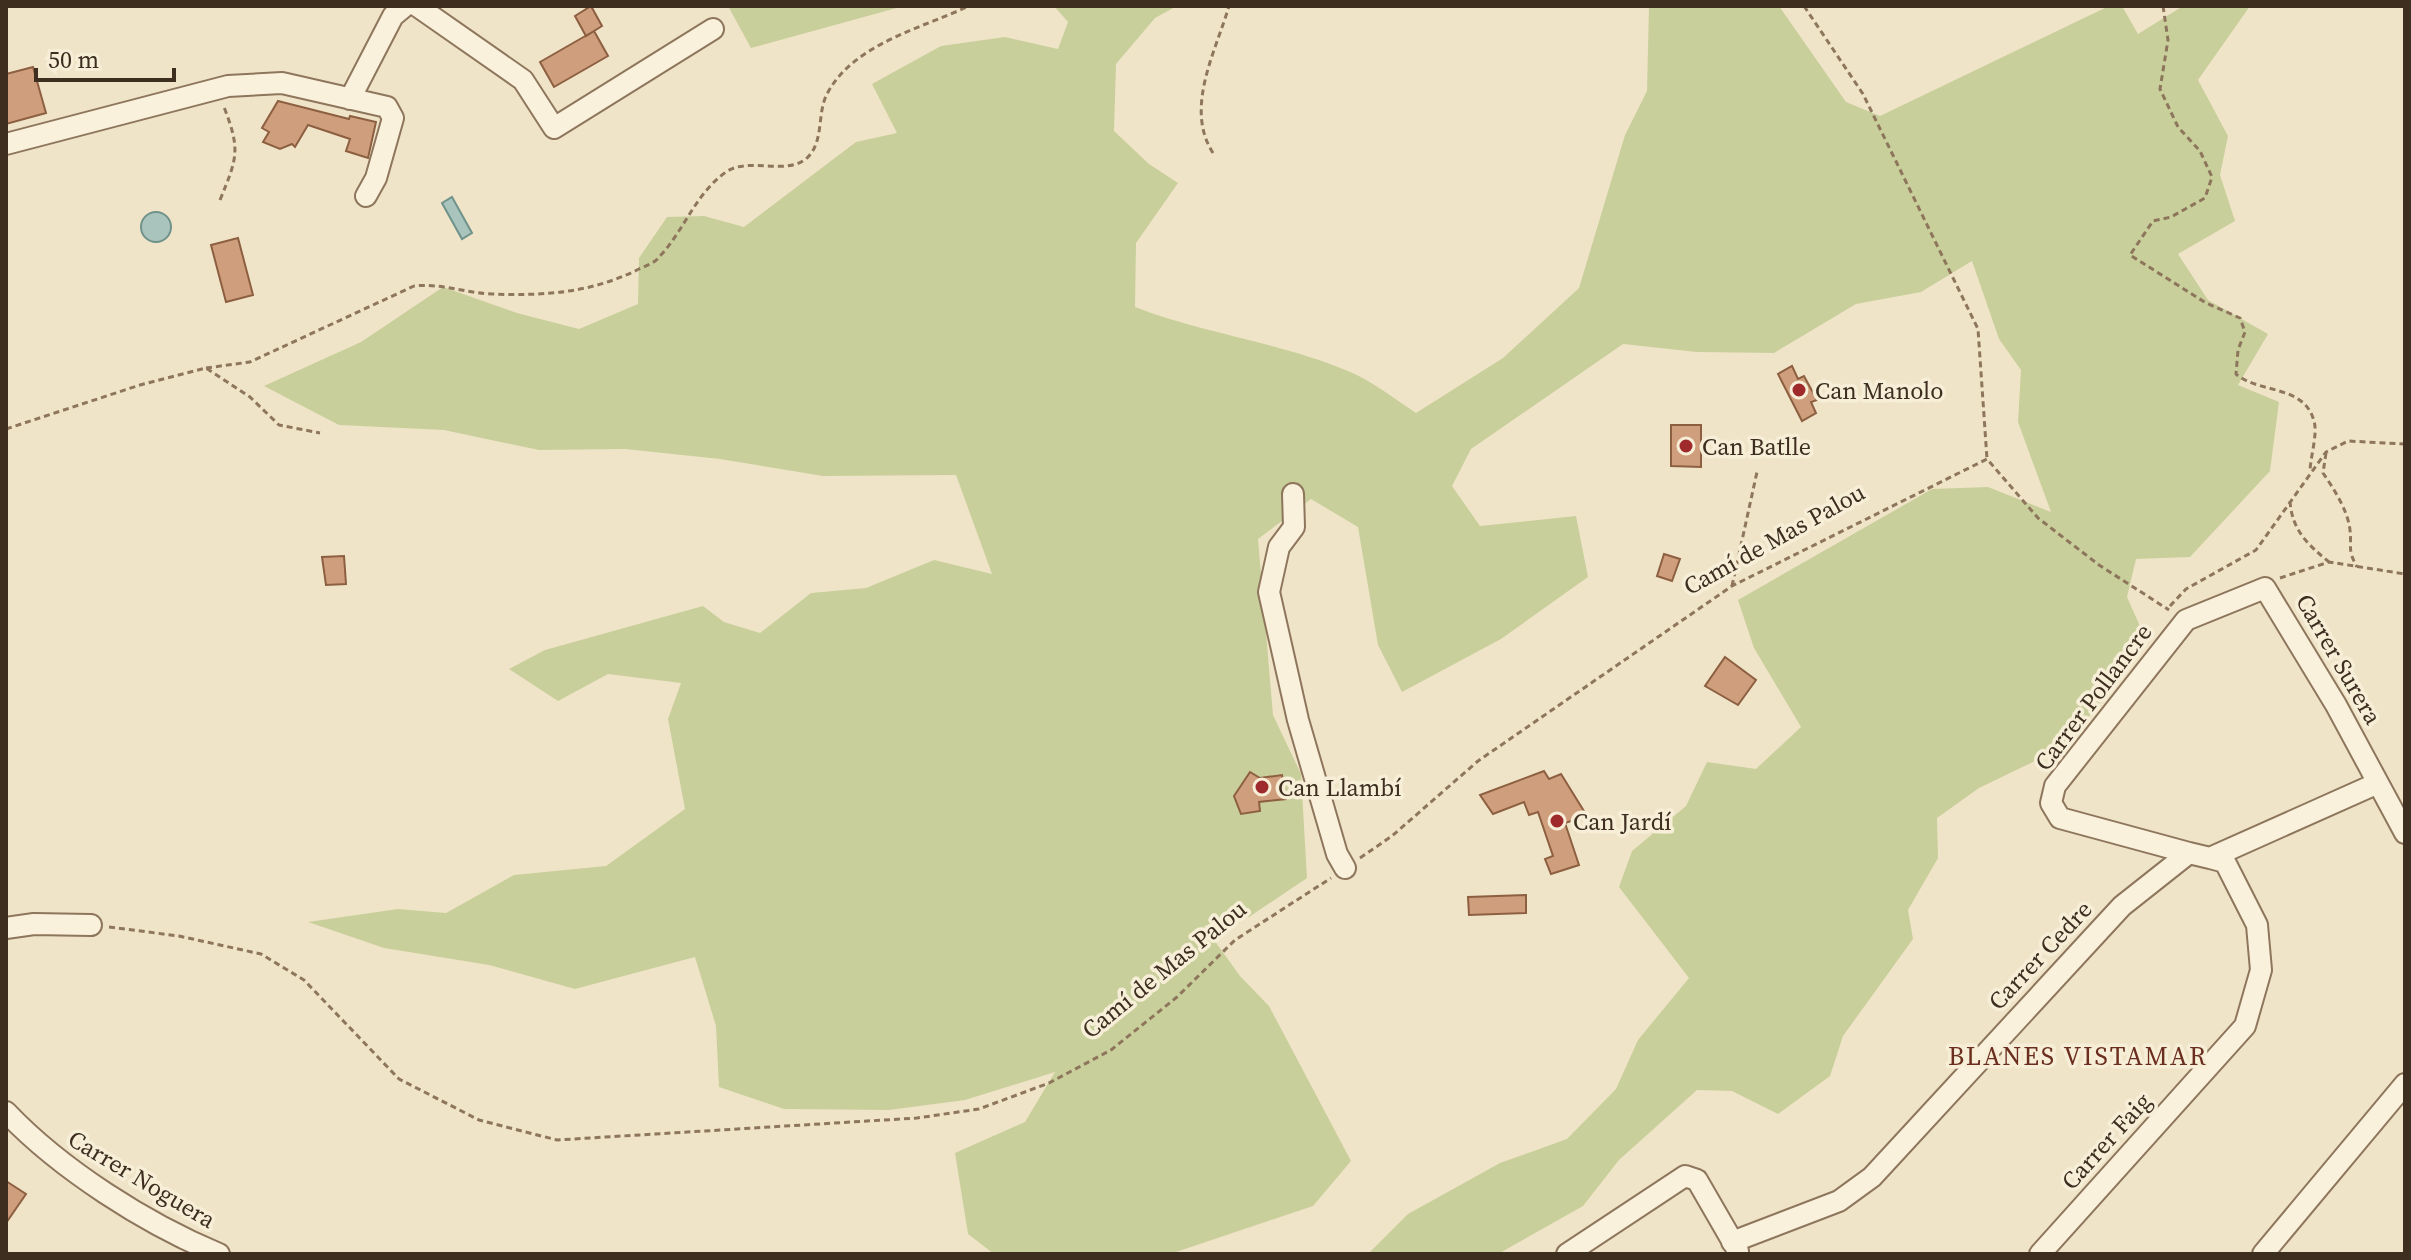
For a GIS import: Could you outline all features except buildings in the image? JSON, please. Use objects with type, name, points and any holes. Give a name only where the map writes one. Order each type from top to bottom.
[{"type":"street","points":[[350,99],[393,16],[405,6]]},
{"type":"street","points":[[417,6],[523,80],[554,128],[713,29]]},
{"type":"street","points":[[6,144],[217,89],[282,83],[387,107],[393,118],[376,178],[366,196]]},
{"type":"street","points":[[1293,494],[1294,527],[1279,547],[1269,592],[1298,720],[1337,854],[1345,868]]},
{"type":"street","name":"Carrer Pollancre","points":[[2200,855],[2060,818],[2051,803],[2055,786],[2177,615],[2269,592]]},
{"type":"street","name":"Carrer Surera","points":[[2269,592],[2405,833]]},
{"type":"street","name":"Carrer Cedre","points":[[1736,1248],[1839,1201],[1872,1177],[2122,906],[2200,855],[2378,783]]},
{"type":"street","name":"Carrer Faig","points":[[2040,1254],[2245,1026],[2261,970],[2257,925],[2225,862],[2200,855]]},
{"type":"street","points":[[6,928],[34,924],[91,925]]},
{"type":"street","points":[[2263,1254],[2405,1084]]},
{"type":"street","name":"Carrer Noguera","points":[[6,1112],[36,1143],[88,1181],[219,1254]]},
{"type":"street","points":[[1567,1254],[1685,1176],[1697,1180],[1736,1248]]},
{"type":"path","points":[[6,429],[140,385],[206,368],[250,362],[414,286],[433,284],[489,294],[574,292],[610,284],[658,259],[699,195],[729,170],[754,164],[792,165],[807,158],[816,142],[826,94],[852,64],[882,44],[969,6]]},
{"type":"path","points":[[1213,153],[1205,141],[1202,118],[1206,71],[1229,6]]},
{"type":"path","points":[[1804,6],[1863,94],[1978,329],[1987,459],[2038,518],[2099,565],[2177,615],[2186,589],[2256,550],[2326,452],[2348,441],[2405,444]]},
{"type":"path","points":[[2163,6],[2168,40],[2160,89],[2178,127],[2200,151],[2212,177],[2205,198],[2171,217],[2153,221],[2130,255],[2206,303],[2240,318],[2245,332],[2238,350],[2236,374],[2249,386],[2286,392],[2304,404],[2315,423],[2310,472]]},
{"type":"path","points":[[217,89],[237,140],[238,156],[220,200]]},
{"type":"path","points":[[206,368],[250,397],[279,425],[320,433]]},
{"type":"path","points":[[2326,452],[2323,473],[2339,492],[2350,532],[2348,551],[2357,567]]},
{"type":"path","name":"Camí de Mas Palou","points":[[91,925],[179,936],[261,954],[304,980],[399,1079],[479,1120],[557,1140],[917,1118],[979,1109],[1049,1083],[1111,1050],[1177,997],[1235,940],[1392,836],[1478,761],[1732,586],[1987,459]]},
{"type":"path","points":[[1732,586],[1757,472]]},
{"type":"path","points":[[2290,499],[2291,521],[2305,542],[2329,562]]},
{"type":"path","points":[[2269,592],[2286,574],[2329,562],[2405,574]]},
{"type":"green space","points":[[728,6],[904,6],[751,48]]},
{"type":"green space","points":[[1054,6],[1177,6],[1155,18],[1116,64],[1114,131],[1149,164],[1178,183],[1136,243],[1135,307],[1322,361],[1366,380],[1416,413],[1503,358],[1579,288],[1625,135],[1647,91],[1649,6],[1779,6],[1846,102],[1880,116],[2109,6],[2122,6],[2138,34],[2183,6],[2250,6],[2198,80],[2228,136],[2220,175],[2235,221],[2178,254],[2208,300],[2268,334],[2238,385],[2279,402],[2270,471],[2190,557],[2136,559],[2127,597],[2147,642],[2073,737],[2035,761],[1979,788],[1937,818],[1938,858],[1908,910],[1913,939],[1843,1036],[1830,1076],[1778,1114],[1732,1091],[1697,1090],[1619,1160],[1583,1206],[1498,1254],[1368,1254],[1408,1214],[1500,1163],[1567,1139],[1616,1089],[1638,1040],[1689,978],[1619,887],[1632,851],[1686,806],[1707,762],[1756,769],[1801,727],[1754,648],[1738,600],[1932,489],[1988,487],[2051,512],[2018,422],[2021,370],[1999,339],[1972,261],[1921,292],[1856,304],[1774,353],[1697,352],[1623,344],[1471,449],[1452,486],[1480,526],[1576,516],[1588,577],[1501,639],[1402,692],[1378,645],[1358,527],[1311,499],[1258,539],[1273,715],[1301,774],[1307,878],[1249,917],[1204,926],[1240,976],[1269,1006],[1351,1161],[1313,1206],[1170,1254],[994,1254],[968,1234],[955,1153],[1025,1122],[1055,1072],[965,1100],[889,1110],[784,1109],[719,1087],[716,1026],[695,957],[575,989],[489,965],[384,948],[308,922],[398,909],[446,913],[514,875],[606,866],[685,809],[668,719],[681,683],[608,674],[558,701],[509,669],[545,650],[703,606],[724,622],[760,633],[811,593],[866,588],[934,560],[992,574],[956,475],[823,476],[720,459],[625,449],[539,450],[444,430],[339,425],[264,386],[361,342],[443,287],[517,313],[579,329],[638,304],[639,258],[667,217],[704,216],[744,227],[856,142],[897,133],[872,84],[941,46],[1005,37],[1058,49],[1068,22]]},
{"type":"water","points":[[452,197],[472,233],[462,239],[442,203]]},
{"type":"water","points":[[156,212],[162,213],[170,221],[170,233],[162,241],[156,242],[150,241],[142,233],[141,227],[142,221],[150,213]]},
{"type":"place","name":"Can Manolo","points":[[1799,390]]},
{"type":"place","name":"Can Batlle","points":[[1686,446]]},
{"type":"place","name":"Can Llambí","points":[[1262,787]]},
{"type":"place","name":"Can Jardí","points":[[1557,821]]},
{"type":"district","name":"BLANES VISTAMAR","points":[[2078,1056]]}]
